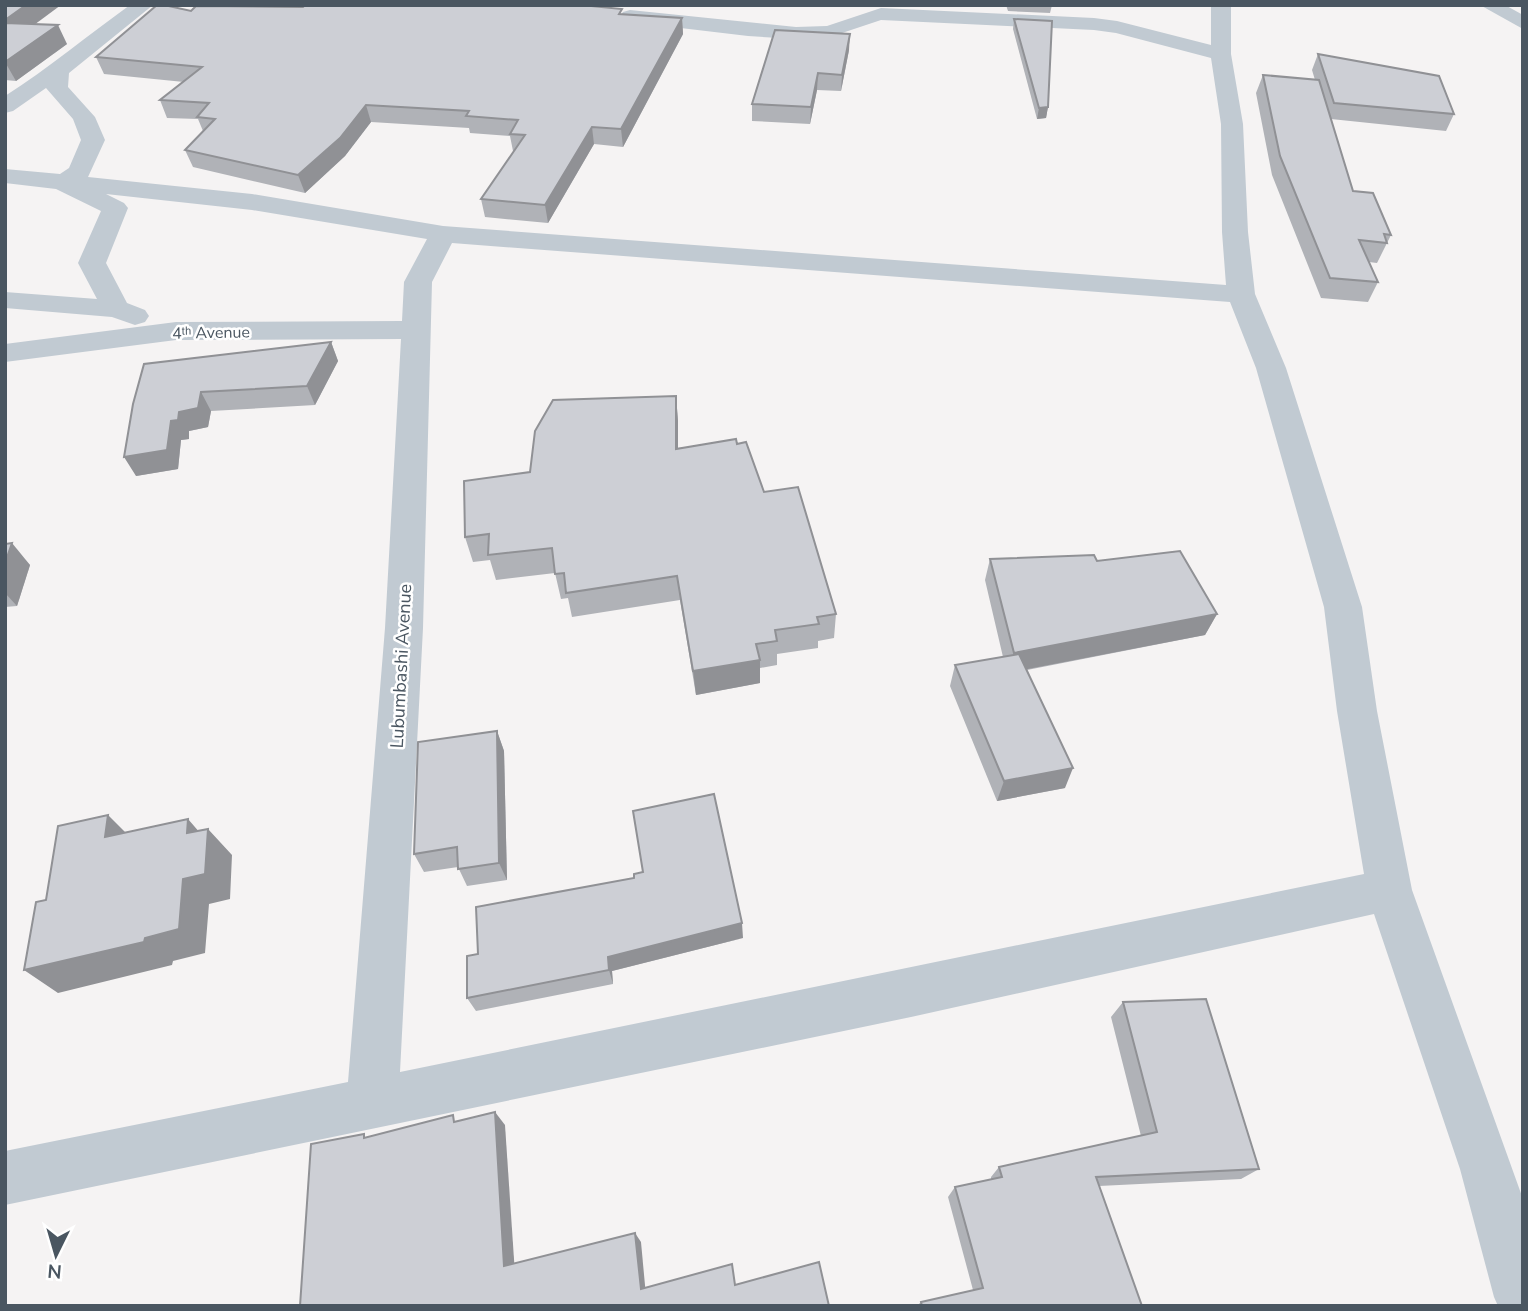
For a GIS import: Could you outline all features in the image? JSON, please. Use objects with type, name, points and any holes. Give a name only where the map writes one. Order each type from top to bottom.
[{"type":"street","points":[[5,106],[58,71],[82,49],[143,5]]},
{"type":"street","points":[[1221,5],[1221,54],[1231,124],[1235,232],[1241,294],[1271,368],[1343,607],[1357,711],[1389,890],[1488,1169],[1523,1297]]},
{"type":"street","points":[[1490,5],[1523,23]]},
{"type":"street","points":[[606,14],[820,33],[845,28],[869,16],[881,15],[1094,24],[1118,27],[1221,54]]},
{"type":"street","points":[[58,71],[57,88],[84,117],[93,140],[80,172],[65,183]]},
{"type":"street","points":[[5,176],[252,202],[443,234],[1241,294]]},
{"type":"street","points":[[65,183],[115,208],[92,263],[116,310]]},
{"type":"street","name":"Lubumbashi Avenue","points":[[372,1104],[404,628],[418,282],[443,234]]},
{"type":"street","points":[[5,300],[116,310],[176,331]]},
{"type":"street","name":"4ᵗʰ Avenue","points":[[5,353],[176,331],[418,330]]},
{"type":"street","points":[[5,1178],[911,993],[1389,890]]},
{"type":"building","points":[[5,5],[26,5],[5,20]]},
{"type":"building","points":[[157,5],[191,11],[196,6],[581,5],[622,9],[619,14],[682,18],[621,129],[592,127],[545,205],[481,199],[525,135],[510,134],[518,120],[466,116],[469,111],[366,105],[340,138],[298,175],[185,150],[215,119],[197,117],[209,103],[160,100],[202,67],[96,57]]},
{"type":"building","points":[[1014,19],[1052,21],[1048,107],[1039,108]]},
{"type":"building","points":[[5,23],[58,25],[5,62]]},
{"type":"building","points":[[775,30],[850,34],[842,75],[818,73],[811,107],[752,104]]},
{"type":"building","points":[[1318,54],[1439,76],[1454,114],[1334,103]]},
{"type":"building","points":[[1263,75],[1319,80],[1353,191],[1373,193],[1391,235],[1384,234],[1387,243],[1359,240],[1378,282],[1330,278],[1280,156]]},
{"type":"building","points":[[331,342],[307,386],[201,392],[198,408],[179,412],[178,420],[171,421],[167,450],[124,457],[133,404],[144,364]]},
{"type":"building","points":[[676,396],[676,449],[736,439],[737,444],[746,442],[764,492],[798,487],[836,614],[817,617],[819,624],[775,630],[777,641],[756,644],[760,660],[693,671],[677,576],[566,593],[564,573],[555,574],[552,548],[488,555],[489,534],[465,537],[464,481],[530,472],[535,431],[553,400]]},
{"type":"building","points":[[12,543],[5,563],[5,544]]},
{"type":"building","points":[[1180,551],[1217,614],[1014,653],[990,559],[1094,555],[1097,561]]},
{"type":"building","points":[[1019,654],[1073,768],[1004,781],[955,665]]},
{"type":"building","points":[[497,731],[499,863],[458,869],[457,847],[414,854],[418,742]]},
{"type":"building","points":[[714,794],[742,923],[608,957],[609,970],[467,998],[467,956],[478,954],[476,907],[634,878],[634,874],[643,872],[633,811]]},
{"type":"building","points":[[108,815],[105,837],[188,819],[187,833],[208,829],[205,874],[183,879],[179,929],[145,938],[144,942],[24,970],[36,902],[46,900],[58,826]]},
{"type":"building","points":[[1206,999],[1259,1169],[1096,1177],[1142,1306],[922,1306],[921,1302],[983,1288],[955,1187],[1002,1177],[999,1167],[1157,1132],[1123,1002]]},
{"type":"building","points":[[495,1112],[504,1266],[635,1233],[641,1289],[732,1264],[735,1285],[819,1262],[829,1306],[300,1306],[311,1144],[364,1134],[364,1138],[453,1115],[454,1122]]}]
